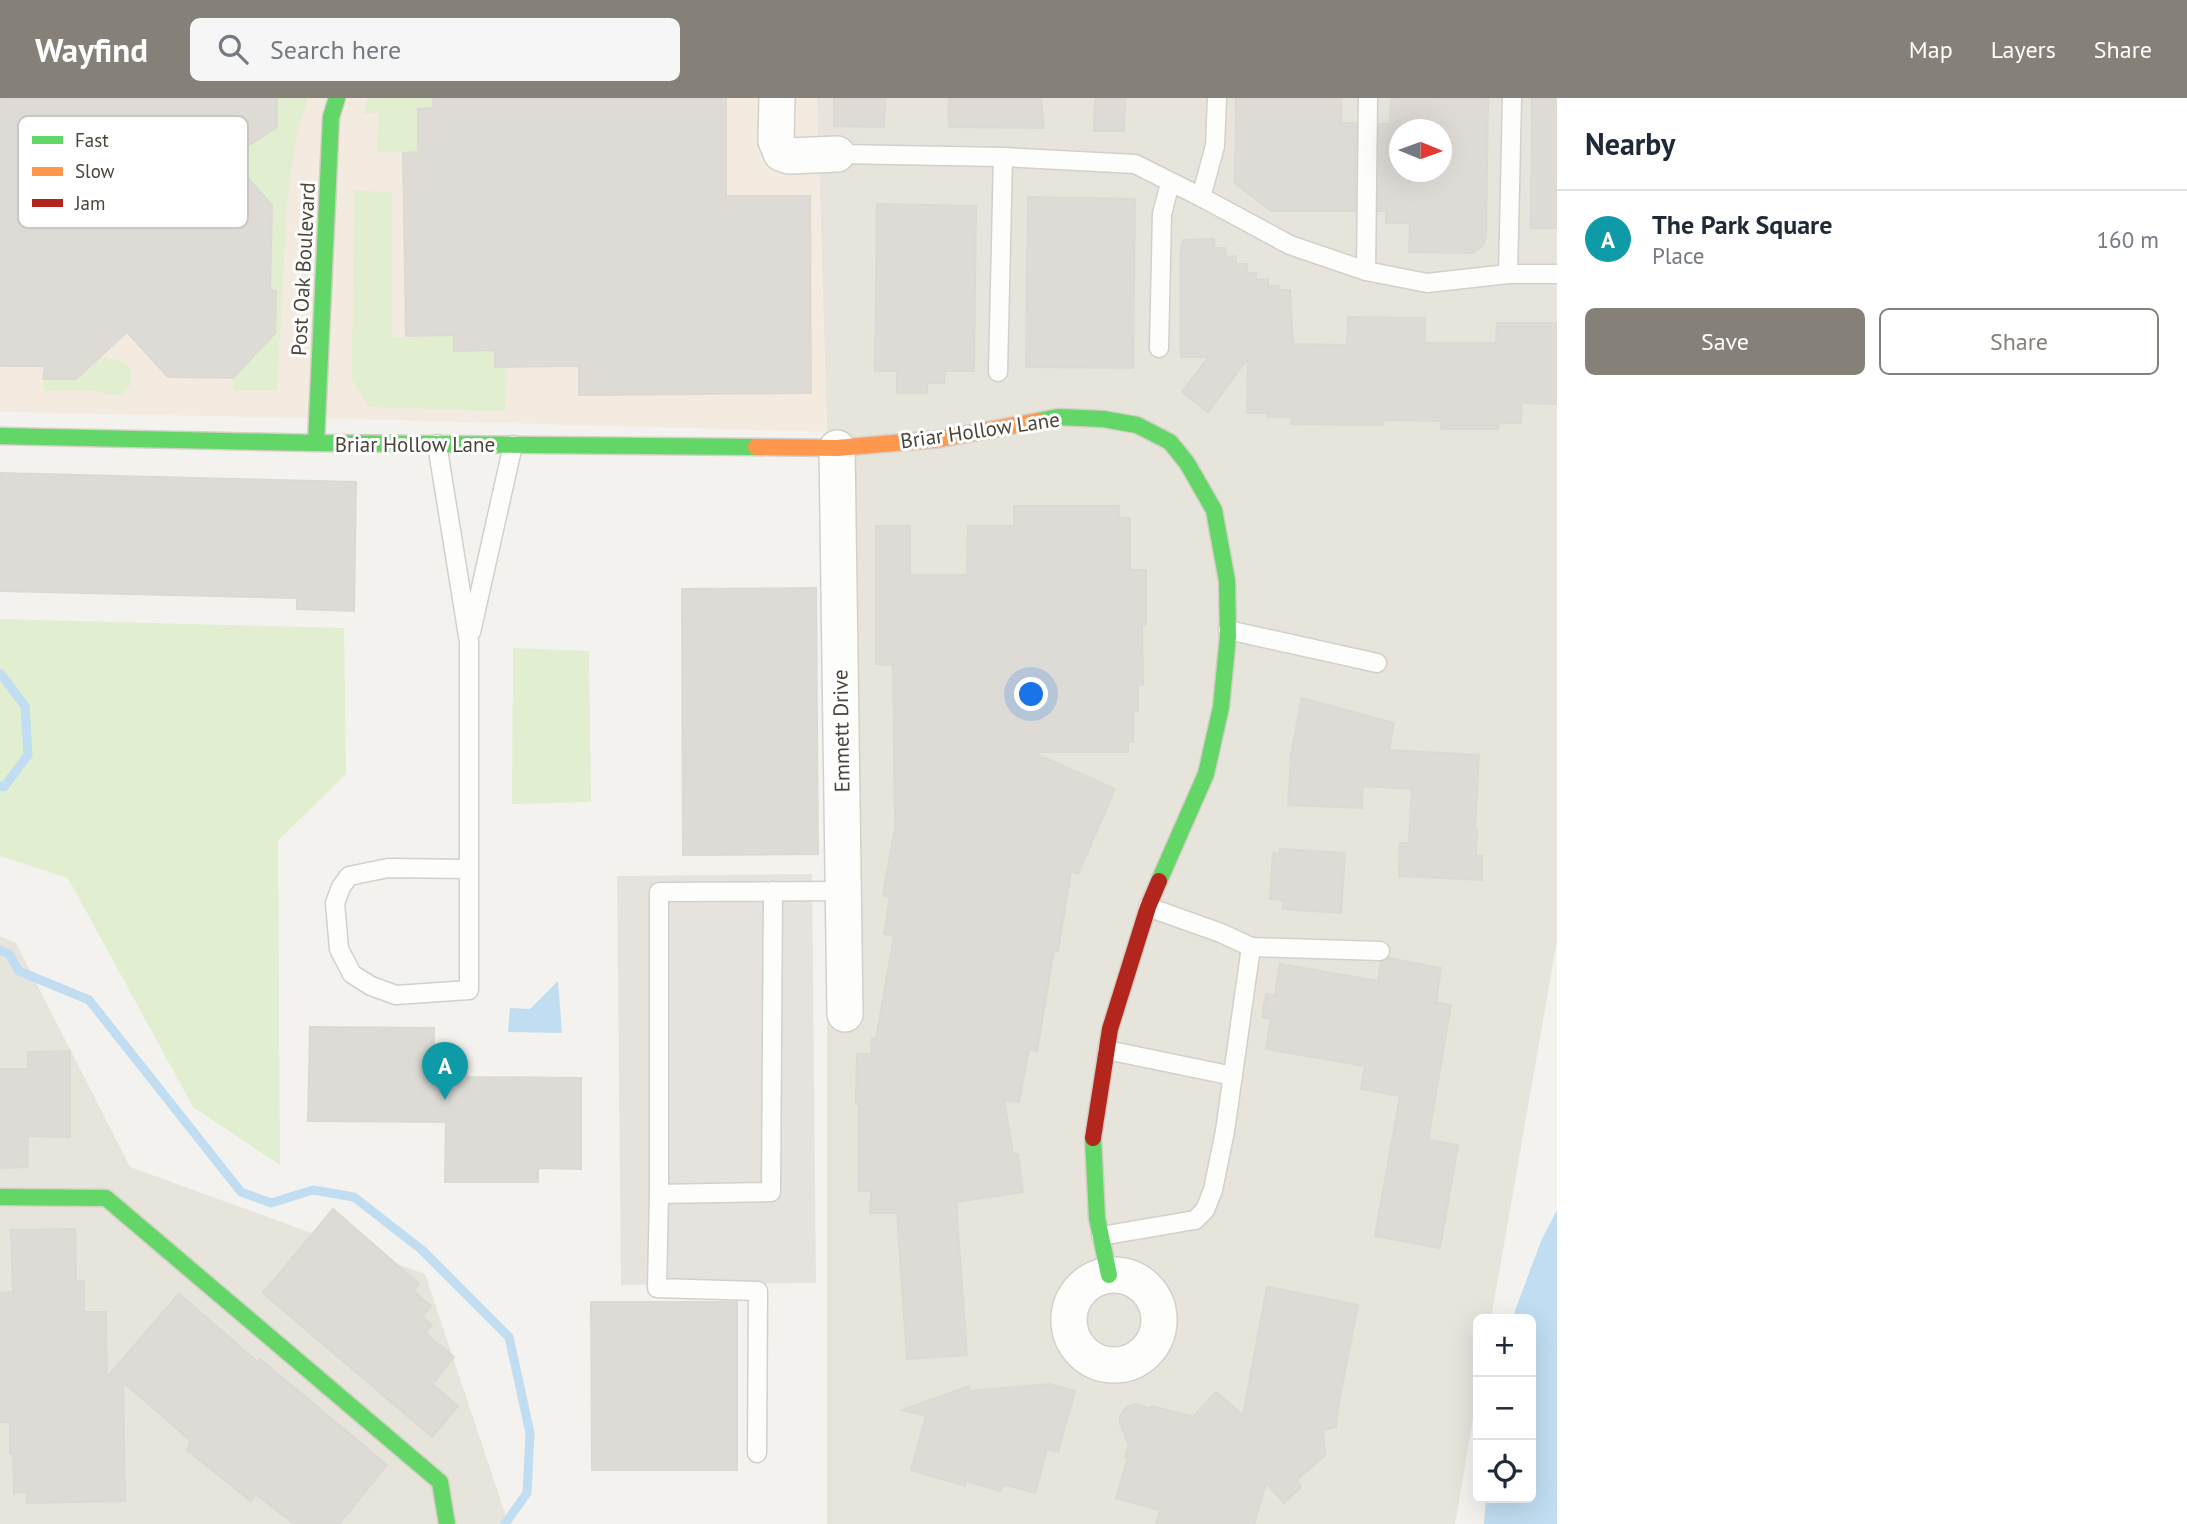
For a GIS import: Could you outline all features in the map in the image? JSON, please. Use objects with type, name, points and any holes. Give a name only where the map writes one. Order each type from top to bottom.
[{"type":"street","name":"Post Oak Boulevard","points":[[316,443],[331,117],[337,98]]},
{"type":"street","points":[[777,98],[776,141],[781,153],[789,156],[836,154]]},
{"type":"street","name":"Briar Hollow Lane","points":[[0,436],[316,443],[838,448],[940,439],[1058,417],[1103,419],[1137,425],[1170,442],[1187,463],[1214,510],[1227,581],[1228,630],[1221,707],[1206,774],[1148,907],[1110,1029],[1092,1145],[1097,1218],[1109,1275]]},
{"type":"street","name":"Emmett Drive","points":[[838,448],[845,1014]]},
{"type":"street","points":[[0,1197],[106,1198],[440,1482],[447,1524]]},
{"type":"lane","points":[[1201,197],[1215,146],[1217,98]]},
{"type":"lane","points":[[1366,271],[1368,98]]},
{"type":"lane","points":[[1508,274],[1511,98]]},
{"type":"lane","points":[[836,154],[1003,157],[1135,164],[1290,245],[1366,271],[1427,283],[1508,274],[1557,274]]},
{"type":"lane","points":[[998,372],[1003,157]]},
{"type":"lane","points":[[1159,348],[1162,214],[1170,183]]},
{"type":"lane","points":[[437,444],[469,642],[469,990],[396,995],[371,986],[352,974],[339,949],[335,903],[349,876],[388,868],[468,869]]},
{"type":"lane","points":[[469,642],[513,445]]},
{"type":"lane","points":[[1228,630],[1377,663]]},
{"type":"lane","points":[[659,1194],[771,1192],[773,891]]},
{"type":"lane","points":[[757,1453],[758,1291],[657,1288],[659,892],[844,891]]},
{"type":"lane","points":[[1148,907],[1221,933],[1251,947],[1380,951]]},
{"type":"lane","points":[[1101,1236],[1195,1220],[1205,1210],[1213,1190],[1225,1131],[1251,947]]},
{"type":"lane","points":[[1107,1050],[1233,1076]]},
{"type":"shaded area","points":[[0,98],[817,98],[827,432],[0,412]]},
{"type":"shaded area","points":[[817,98],[1557,98],[1557,940],[1492,1314],[1473,1314],[1473,1419],[1455,1524],[827,1524],[827,432]]},
{"type":"shaded area","points":[[812,874],[816,1283],[621,1285],[617,876]]},
{"type":"shaded area","points":[[0,936],[16,943],[130,1167],[425,1274],[508,1522],[511,1524],[0,1524]]},
{"type":"green space","points":[[277,98],[308,98],[296,138],[287,202],[277,390],[233,390],[233,378],[275,333],[276,292],[270,290],[272,205],[248,178],[248,146],[277,127]]},
{"type":"green space","points":[[368,98],[433,98],[433,108],[418,109],[418,152],[377,152],[378,112],[363,114]]},
{"type":"green space","points":[[354,191],[392,192],[392,338],[454,335],[454,351],[495,350],[495,367],[506,367],[505,411],[370,407],[352,380]]},
{"type":"green space","points":[[100,357],[127,365],[131,380],[127,390],[115,395],[86,391],[44,391],[43,379],[76,379]]},
{"type":"green space","points":[[0,619],[344,628],[346,774],[278,841],[280,1165],[193,1107],[68,878],[0,856]]},
{"type":"green space","points":[[513,648],[589,651],[591,802],[512,804]]},
{"type":"water","points":[[558,981],[562,1033],[508,1032],[510,1008],[530,1009]]},
{"type":"water","points":[[1557,1210],[1557,1524],[1484,1524],[1486,1503],[1536,1503],[1536,1314],[1514,1314],[1541,1241]]},
{"type":"building","points":[[0,98],[277,98],[277,127],[248,146],[248,116],[18,116],[18,228],[248,228],[248,178],[272,205],[270,290],[276,291],[275,333],[233,378],[168,377],[127,332],[76,379],[43,379],[45,366],[0,366]]},
{"type":"building","points":[[433,98],[726,98],[726,196],[810,196],[811,393],[579,395],[579,366],[495,367],[495,350],[454,351],[454,335],[406,336],[403,153],[418,152],[418,109],[433,108]]},
{"type":"building","points":[[834,98],[885,98],[884,127],[834,126]]},
{"type":"building","points":[[949,98],[1041,98],[1044,128],[949,127]]},
{"type":"building","points":[[1095,98],[1125,98],[1124,131],[1094,131]]},
{"type":"building","points":[[1236,98],[1341,98],[1341,123],[1356,123],[1355,211],[1271,211],[1235,183]]},
{"type":"building","points":[[1391,98],[1488,98],[1486,237],[1479,249],[1471,253],[1409,252],[1410,223],[1386,223],[1386,211],[1378,211],[1379,124],[1389,124],[1389,182],[1452,182],[1452,119],[1390,119]]},
{"type":"building","points":[[1532,98],[1557,98],[1557,228],[1531,228]]},
{"type":"building","points":[[1028,197],[1135,199],[1133,368],[1026,367]]},
{"type":"building","points":[[877,204],[976,206],[974,371],[945,371],[944,383],[927,383],[927,393],[897,393],[897,371],[875,371]]},
{"type":"building","points":[[1214,239],[1215,248],[1225,248],[1226,257],[1236,256],[1236,264],[1247,264],[1247,273],[1256,273],[1256,280],[1268,279],[1268,286],[1290,290],[1293,344],[1347,345],[1348,317],[1425,318],[1425,343],[1496,343],[1497,323],[1557,323],[1557,404],[1522,403],[1521,423],[1499,423],[1498,429],[1441,429],[1441,421],[1384,420],[1383,425],[1291,424],[1292,417],[1268,417],[1268,413],[1247,413],[1248,358],[1208,412],[1182,392],[1208,357],[1181,357],[1180,255],[1183,240]]},
{"type":"building","points":[[0,473],[356,482],[354,611],[297,609],[297,598],[0,591]]},
{"type":"building","points":[[1014,506],[1119,506],[1119,518],[1130,518],[1130,570],[1146,570],[1146,625],[1142,625],[1143,685],[1138,685],[1138,711],[1133,712],[1133,742],[1128,742],[1128,752],[1032,752],[1115,789],[1078,874],[1071,871],[1037,1051],[1029,1049],[1019,1102],[1004,1100],[1013,1154],[1018,1154],[1023,1192],[956,1202],[967,1355],[907,1359],[897,1213],[870,1213],[871,1191],[859,1191],[857,1054],[871,1054],[872,1039],[876,1039],[894,936],[884,934],[890,897],[883,895],[895,828],[893,665],[876,664],[876,526],[910,526],[910,575],[967,575],[968,526],[1014,526]]},
{"type":"building","points":[[816,588],[818,854],[683,855],[682,589]]},
{"type":"building","points":[[1302,698],[1394,723],[1389,750],[1479,755],[1475,829],[1476,856],[1482,856],[1482,880],[1399,876],[1400,843],[1409,843],[1412,789],[1363,786],[1362,808],[1288,805],[1291,754]]},
{"type":"building","points":[[1280,849],[1345,853],[1341,913],[1283,909],[1284,900],[1270,899],[1273,853],[1279,854]]},
{"type":"building","points":[[1388,958],[1441,968],[1436,1002],[1451,1005],[1428,1140],[1458,1145],[1440,1248],[1375,1236],[1400,1096],[1361,1089],[1365,1066],[1266,1049],[1271,1019],[1262,1017],[1266,994],[1275,995],[1280,964],[1378,981],[1381,962]]},
{"type":"building","points":[[310,1027],[434,1028],[433,1064],[466,1064],[467,1077],[581,1078],[581,1169],[538,1168],[538,1182],[445,1182],[446,1122],[308,1121]]},
{"type":"building","points":[[70,1051],[70,1137],[28,1136],[27,1167],[0,1168],[0,1069],[28,1069],[28,1052]]},
{"type":"building","points":[[333,1209],[419,1284],[413,1291],[431,1306],[422,1317],[432,1325],[425,1333],[454,1357],[432,1384],[458,1406],[432,1437],[263,1293]]},
{"type":"building","points":[[75,1229],[76,1281],[84,1281],[84,1312],[106,1312],[107,1377],[179,1294],[259,1363],[260,1359],[387,1465],[339,1524],[294,1524],[256,1494],[251,1501],[187,1450],[191,1441],[123,1382],[125,1501],[27,1503],[27,1492],[14,1493],[10,1422],[0,1422],[0,1293],[13,1292],[11,1230]]},
{"type":"building","points":[[1267,1287],[1358,1305],[1336,1427],[1323,1430],[1325,1455],[1297,1480],[1301,1487],[1284,1503],[1266,1483],[1254,1524],[1156,1524],[1160,1510],[1116,1498],[1128,1458],[1125,1457],[1129,1445],[1120,1424],[1120,1416],[1126,1407],[1135,1404],[1193,1417],[1216,1392],[1243,1415]]},
{"type":"building","points":[[591,1302],[737,1302],[737,1470],[592,1470]]},
{"type":"building","points":[[1050,1384],[1075,1391],[1058,1452],[1047,1449],[1035,1493],[1003,1484],[1001,1491],[966,1481],[965,1486],[911,1470],[926,1416],[902,1410],[969,1386],[970,1391]]},
{"type":"waterway","points":[[0,673],[25,706],[28,755],[4,787],[0,786]]},
{"type":"waterway","points":[[0,950],[9,954],[19,971],[89,1000],[241,1192],[271,1203],[313,1190],[354,1197],[422,1250],[509,1337],[530,1433],[527,1493],[505,1524]]},
{"type":"traffic: fast","points":[[316,443],[331,117],[337,98]]},
{"type":"traffic: fast","points":[[1038,421],[1058,417],[1103,419],[1137,425],[1170,442],[1187,463],[1214,510],[1227,581],[1228,636],[1221,707],[1206,774],[1159,881]]},
{"type":"traffic: fast","points":[[0,436],[316,443],[756,447]]},
{"type":"traffic: fast","points":[[1093,1138],[1097,1218],[1109,1275]]},
{"type":"traffic: fast","points":[[0,1197],[106,1198],[440,1482],[447,1524]]},
{"type":"traffic: slow","points":[[756,447],[837,448],[940,439],[1038,421]]},
{"type":"traffic: jam","points":[[1093,1138],[1110,1029],[1148,907],[1159,881]]},
{"type":"place","name":"The Park Square","points":[[445,1100]]}]
